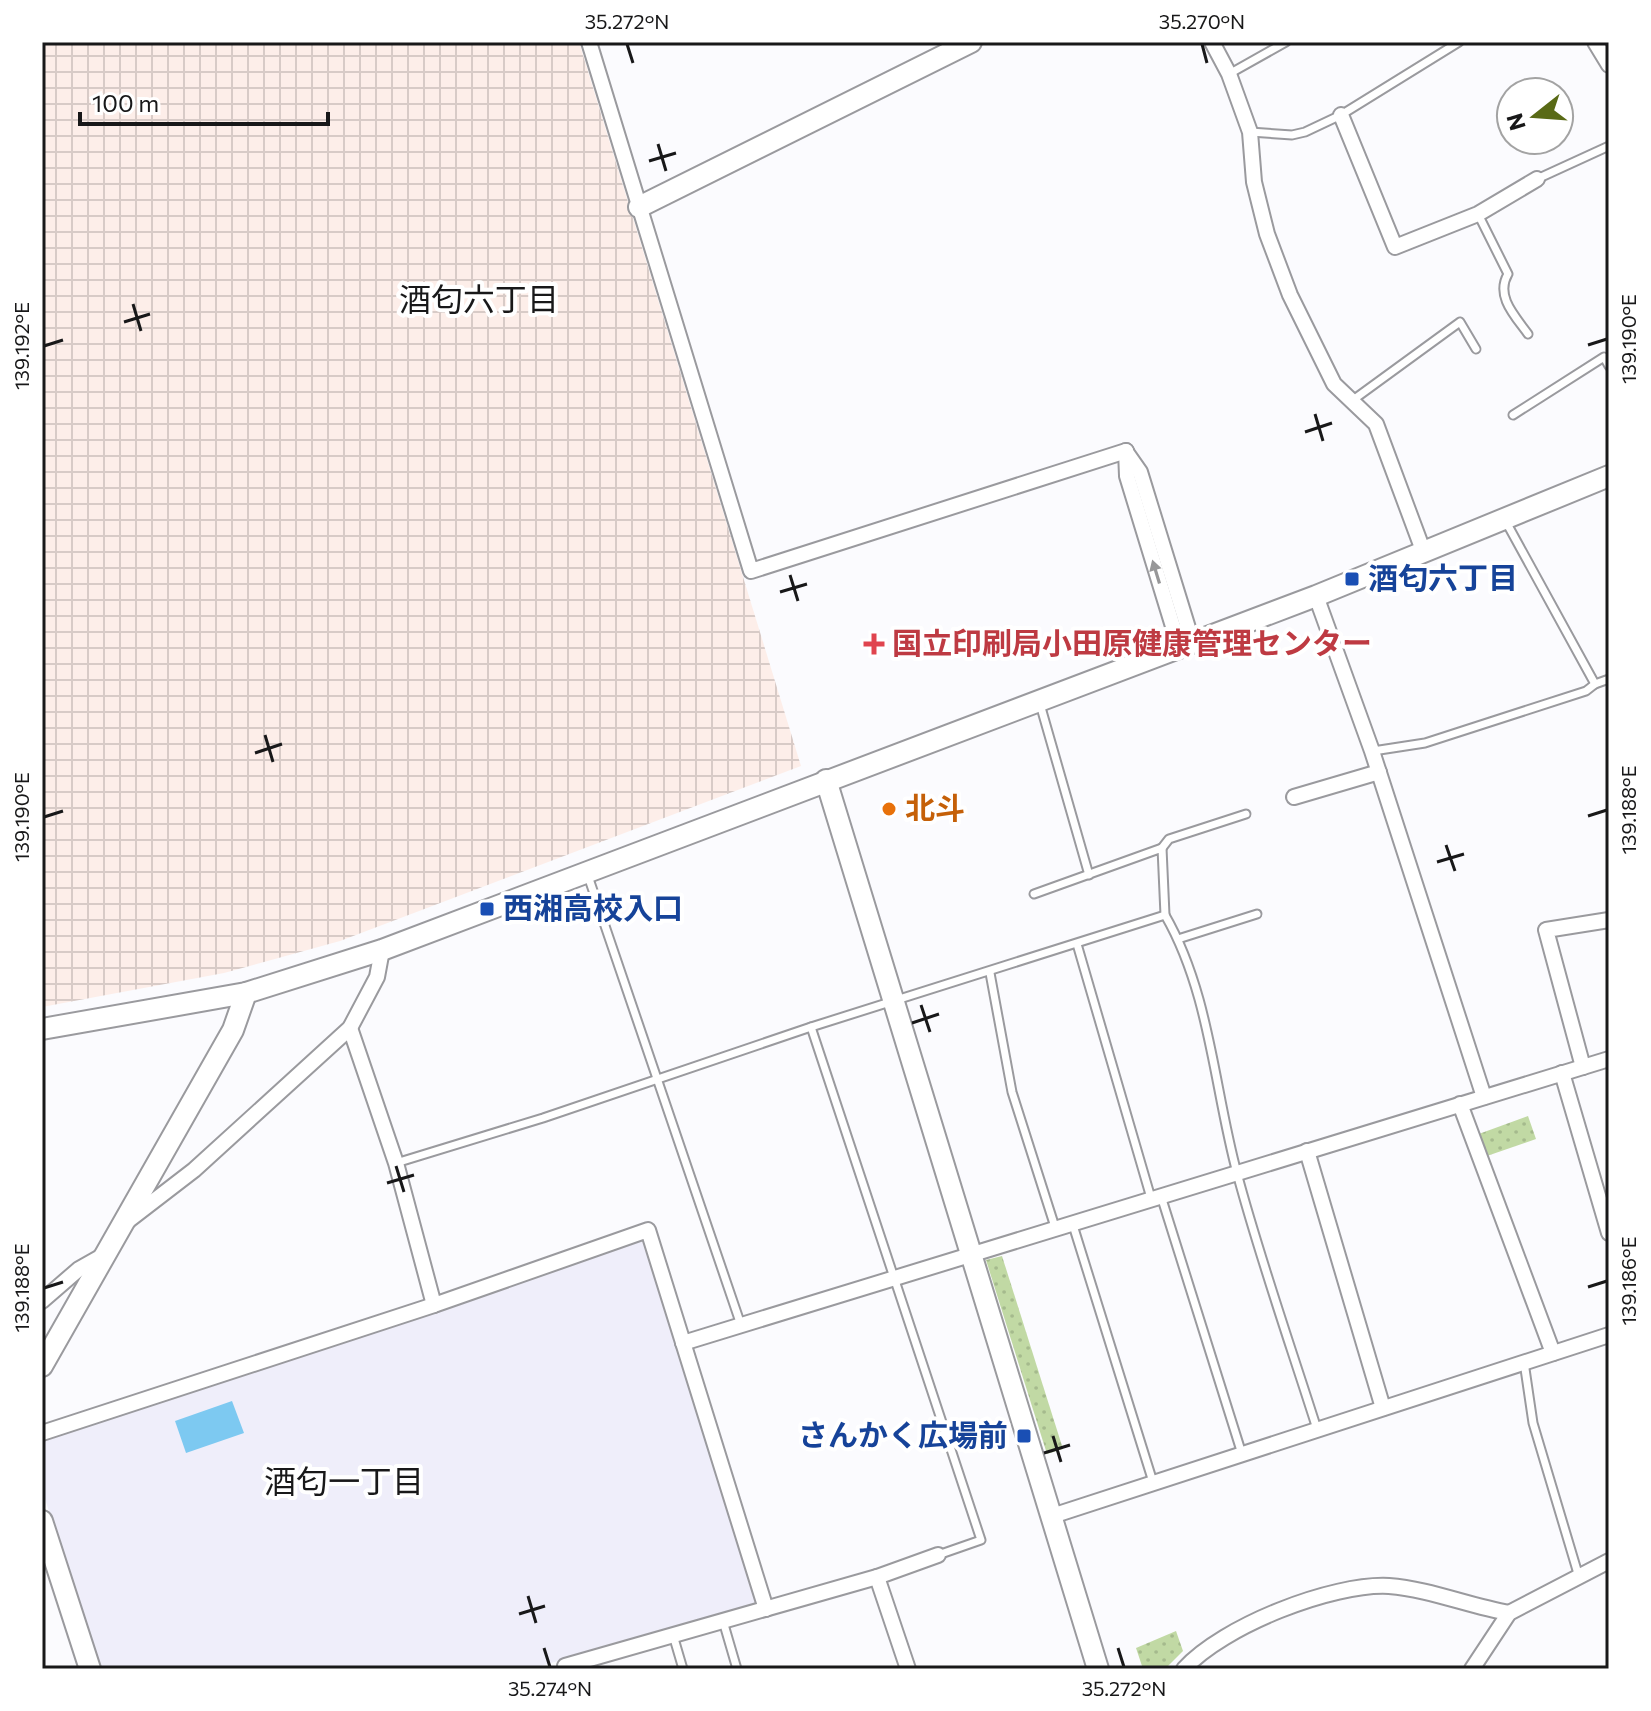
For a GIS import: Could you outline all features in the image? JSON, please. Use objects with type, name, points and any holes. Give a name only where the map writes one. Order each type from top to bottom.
[{"type":"street","points":[[589,42],[751,571],[1126,451],[1140,472],[1186,644]]},
{"type":"street","points":[[639,207],[971,42]]},
{"type":"street","points":[[1212,42],[1229,74],[1250,132],[1254,182],[1282,276],[1334,384],[1376,424],[1424,553]]},
{"type":"street","points":[[1595,42],[1609,65]]},
{"type":"street","points":[[1341,115],[1395,247],[1478,214],[1537,179]]},
{"type":"street","points":[[42,1029],[246,993],[382,950],[1316,596],[1609,476]]},
{"type":"street","points":[[1316,596],[1372,751],[1484,1097]]},
{"type":"street","points":[[1294,797],[1379,772]]},
{"type":"street","points":[[826,780],[1098,1669]]},
{"type":"street","points":[[1583,1067],[1546,930],[1609,920]]},
{"type":"street","points":[[126,1223],[194,1170],[350,1028],[377,977],[382,950]]},
{"type":"street","points":[[42,1366],[109,1253],[233,1030],[246,993]]},
{"type":"street","points":[[350,1028],[396,1163],[434,1305]]},
{"type":"street","points":[[683,1343],[970,1252],[1609,1059]]},
{"type":"street","points":[[1562,1073],[1609,1233]]},
{"type":"street","points":[[1460,1104],[1553,1353]]},
{"type":"street","points":[[1307,1151],[1383,1408]]},
{"type":"street","points":[[42,1433],[434,1305],[648,1230],[766,1609]]},
{"type":"street","points":[[42,1301],[79,1269],[109,1253]]},
{"type":"street","points":[[1052,1516],[1609,1335]]},
{"type":"street","points":[[42,1521],[90,1669]]},
{"type":"street","points":[[565,1666],[596,1664],[673,1635],[877,1577],[938,1555]]},
{"type":"street","points":[[1472,1669],[1509,1613],[1609,1561]]},
{"type":"street","points":[[877,1577],[908,1669]]},
{"type":"street","points":[[1184,1669],[1198,1654],[1235,1629],[1342,1590],[1369,1585],[1394,1586],[1509,1613]]},
{"type":"lane","points":[[1229,74],[1286,42]]},
{"type":"lane","points":[[1250,132],[1292,135],[1341,115],[1459,42]]},
{"type":"lane","points":[[1537,179],[1609,146]]},
{"type":"lane","points":[[1478,214],[1508,274],[1502,283],[1506,303],[1528,334]]},
{"type":"lane","points":[[1353,400],[1460,322],[1476,349]]},
{"type":"lane","points":[[1513,415],[1604,357],[1609,366]]},
{"type":"lane","points":[[1505,520],[1595,684]]},
{"type":"lane","points":[[1372,751],[1425,743],[1586,691],[1609,679]]},
{"type":"lane","points":[[1039,699],[1089,875]]},
{"type":"lane","points":[[1034,894],[1162,848],[1169,839],[1246,814]]},
{"type":"lane","points":[[1162,848],[1165,915],[1178,939],[1197,991],[1237,1172],[1317,1429]]},
{"type":"lane","points":[[586,871],[741,1325]]},
{"type":"lane","points":[[1178,939],[1257,914]]},
{"type":"lane","points":[[396,1163],[1165,915]]},
{"type":"lane","points":[[1077,944],[1156,1196],[1242,1454]]},
{"type":"lane","points":[[990,973],[1012,1092],[1055,1227]]},
{"type":"lane","points":[[811,1027],[981,1540],[938,1555]]},
{"type":"lane","points":[[1072,1222],[1153,1482]]},
{"type":"lane","points":[[1524,1362],[1533,1423],[1579,1579]]},
{"type":"lane","points":[[723,1621],[737,1669]]},
{"type":"lane","points":[[673,1635],[683,1669]]},
{"type":"shaded area","points":[[42,42],[579,42],[801,766],[340,941],[224,973],[42,1007]]},
{"type":"shaded area","points":[[635,1232],[640,1235],[761,1599],[758,1606],[529,1669],[98,1669],[42,1489],[42,1440]]},
{"type":"green space","points":[[1528,1116],[1536,1139],[1484,1157],[1476,1135]]},
{"type":"green space","points":[[1002,1256],[1063,1449],[1047,1454],[986,1260]]},
{"type":"green space","points":[[1176,1631],[1183,1651],[1165,1669],[1143,1669],[1136,1648]]},
{"type":"water","points":[[232,1401],[244,1433],[186,1453],[175,1421]]},
{"type":"place","name":"酒匂六丁目","points":[[1352,579]]},
{"type":"place","name":"国立印刷局小田原健康管理センター","points":[[874,644]]},
{"type":"place","name":"北斗","points":[[889,809]]},
{"type":"place","name":"西湘高校入口","points":[[487,909]]},
{"type":"place","name":"さんかく広場前","points":[[1024,1436]]},
{"type":"district","name":"酒匂六丁目","points":[[479,300]]},
{"type":"district","name":"酒匂一丁目","points":[[344,1482]]}]
